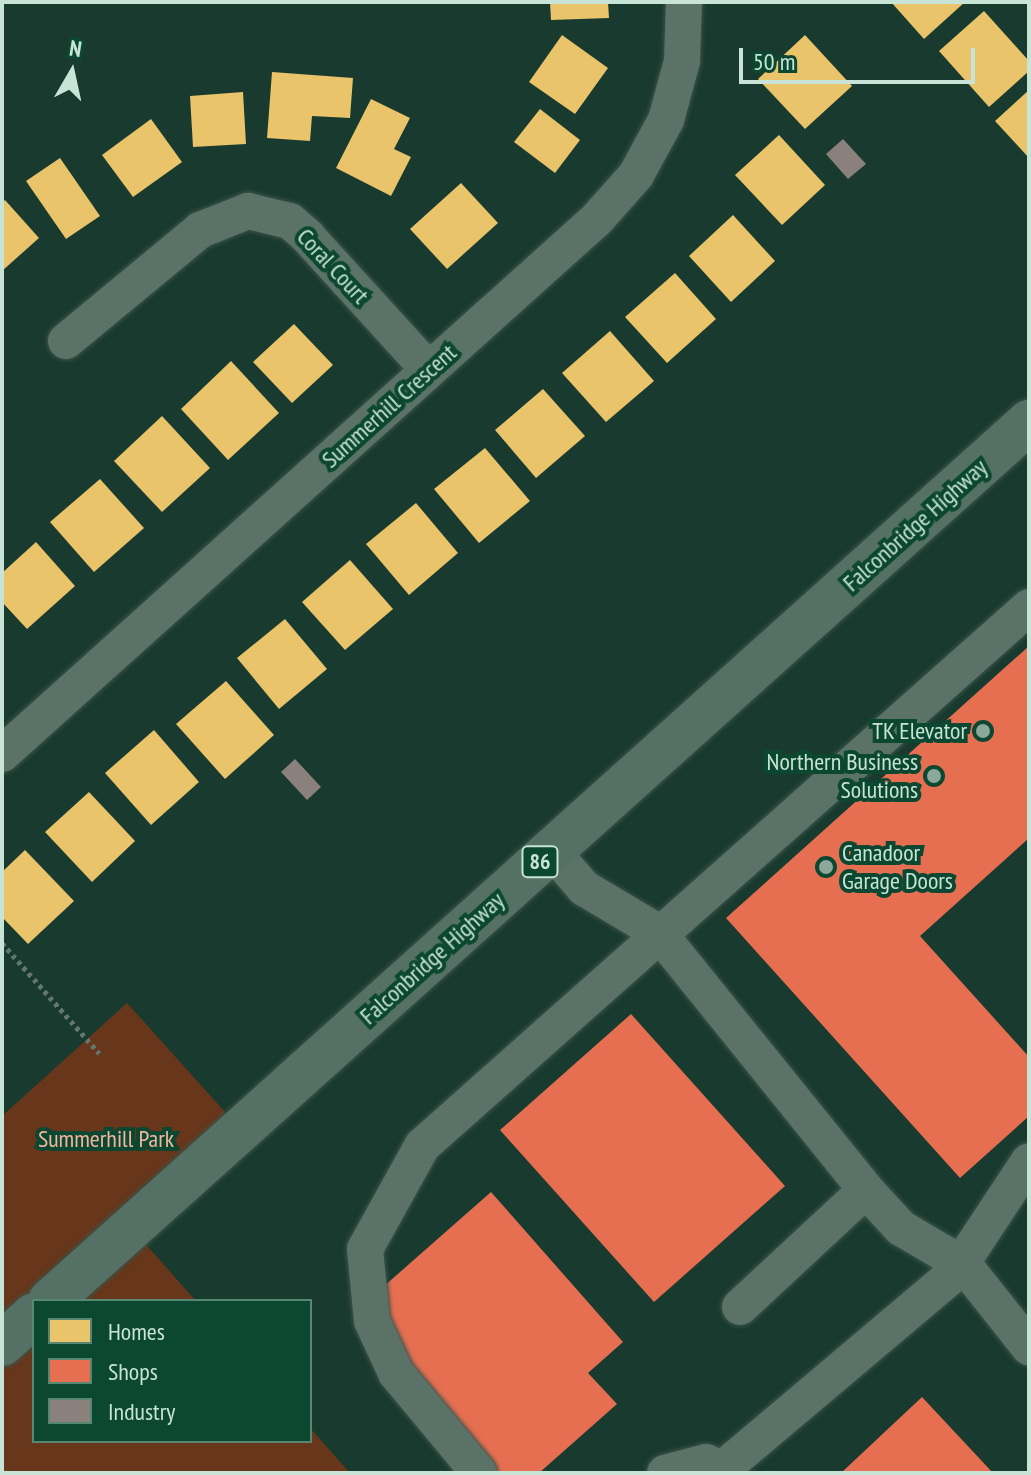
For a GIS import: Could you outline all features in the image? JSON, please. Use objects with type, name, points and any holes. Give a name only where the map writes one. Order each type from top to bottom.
[{"type":"main road","name":"Falconbridge Highway","points":[[52,1299],[1029,422]]},
{"type":"main road","points":[[2,1344],[32,1317]]},
{"type":"street","name":"Summerhill Crescent","points":[[2,754],[429,370],[636,175],[676,89],[684,2]]},
{"type":"street","name":"Coral Court","points":[[66,341],[200,230],[248,211],[290,221],[429,370]]},
{"type":"street","points":[[479,1473],[396,1373],[372,1321],[365,1249],[422,1146],[658,932],[1029,607]]},
{"type":"street","points":[[552,851],[584,888],[658,932],[866,1190],[901,1228],[962,1265],[1029,1347]]},
{"type":"street","points":[[665,1473],[706,1462],[726,1471],[962,1265],[1029,1161]]},
{"type":"street","points":[[740,1307],[866,1190]]},
{"type":"path","points":[[2,943],[99,1053]]},
{"type":"green space","name":"Summerhill Park","points":[[127,1003],[243,1132],[134,1231],[194,1299],[32,1299],[32,1443],[312,1443],[312,1430],[350,1473],[2,1473],[2,1116]]},
{"type":"building: Homes","points":[[550,2],[608,2],[609,18],[551,20]]},
{"type":"building: Homes","points":[[891,2],[965,2],[924,39]]},
{"type":"building: Homes","points":[[984,11],[1029,61],[1029,71],[989,107],[939,51]]},
{"type":"building: Homes","points":[[562,35],[608,68],[575,114],[529,82]]},
{"type":"building: Homes","points":[[805,35],[852,86],[805,129],[758,79]]},
{"type":"building: Homes","points":[[272,72],[353,78],[350,118],[312,116],[310,141],[267,138]]},
{"type":"building: Homes","points":[[1029,90],[1029,158],[995,121]]},
{"type":"building: Homes","points":[[243,92],[246,144],[193,147],[190,96]]},
{"type":"building: Homes","points":[[371,99],[410,118],[394,149],[411,157],[391,196],[336,168]]},
{"type":"building: Homes","points":[[540,109],[580,140],[555,173],[514,142]]},
{"type":"building: Homes","points":[[151,119],[182,162],[133,197],[102,155]]},
{"type":"building: Homes","points":[[779,135],[825,185],[782,225],[735,175]]},
{"type":"building: Homes","points":[[60,158],[100,216],[66,239],[26,181]]},
{"type":"building: Homes","points":[[461,183],[498,223],[447,269],[410,229]]},
{"type":"building: Homes","points":[[5,200],[39,238],[2,271],[2,203]]},
{"type":"building: Homes","points":[[733,215],[775,261],[731,302],[689,256]]},
{"type":"building: Homes","points":[[675,273],[716,319],[667,363],[625,317]]},
{"type":"building: Homes","points":[[294,324],[333,365],[292,403],[253,362]]},
{"type":"building: Homes","points":[[610,331],[654,381],[606,422],[562,373]]},
{"type":"building: Homes","points":[[231,361],[279,413],[228,460],[181,409]]},
{"type":"building: Homes","points":[[543,389],[585,436],[536,478],[495,430]]},
{"type":"building: Homes","points":[[162,416],[210,468],[162,512],[114,461]]},
{"type":"building: Homes","points":[[485,448],[530,501],[479,543],[434,489]]},
{"type":"building: Homes","points":[[100,479],[144,528],[94,572],[50,522]]},
{"type":"building: Homes","points":[[416,503],[458,553],[409,595],[366,544]]},
{"type":"building: Homes","points":[[36,542],[75,586],[27,629],[2,602],[2,573]]},
{"type":"building: Homes","points":[[350,560],[393,609],[345,650],[302,602]]},
{"type":"building: Homes","points":[[285,619],[327,669],[279,709],[237,658]]},
{"type":"building: Homes","points":[[226,681],[274,735],[225,779],[176,724]]},
{"type":"building: Homes","points":[[154,730],[199,782],[151,825],[105,773]]},
{"type":"building: Homes","points":[[89,792],[135,841],[92,882],[45,832]]},
{"type":"building: Homes","points":[[25,850],[74,901],[28,944],[2,917],[2,872]]},
{"type":"building: Shops","points":[[1029,646],[1029,838],[920,936],[1029,1057],[1029,1116],[960,1178],[726,918]]},
{"type":"building: Shops","points":[[631,1014],[785,1186],[654,1302],[500,1130]]},
{"type":"building: Shops","points":[[491,1192],[623,1342],[588,1373],[617,1404],[539,1473],[486,1473],[366,1302]]},
{"type":"building: Shops","points":[[922,1397],[993,1473],[841,1473]]},
{"type":"building: Industry","points":[[843,139],[866,164],[848,179],[826,154]]},
{"type":"building: Industry","points":[[295,759],[321,787],[307,800],[281,772]]},
{"type":"place","name":"TK Elevator","points":[[983,731]]},
{"type":"place","name":"Northern Business Solutions","points":[[934,776]]},
{"type":"place","name":"Canadoor Garage Doors","points":[[826,867]]}]
